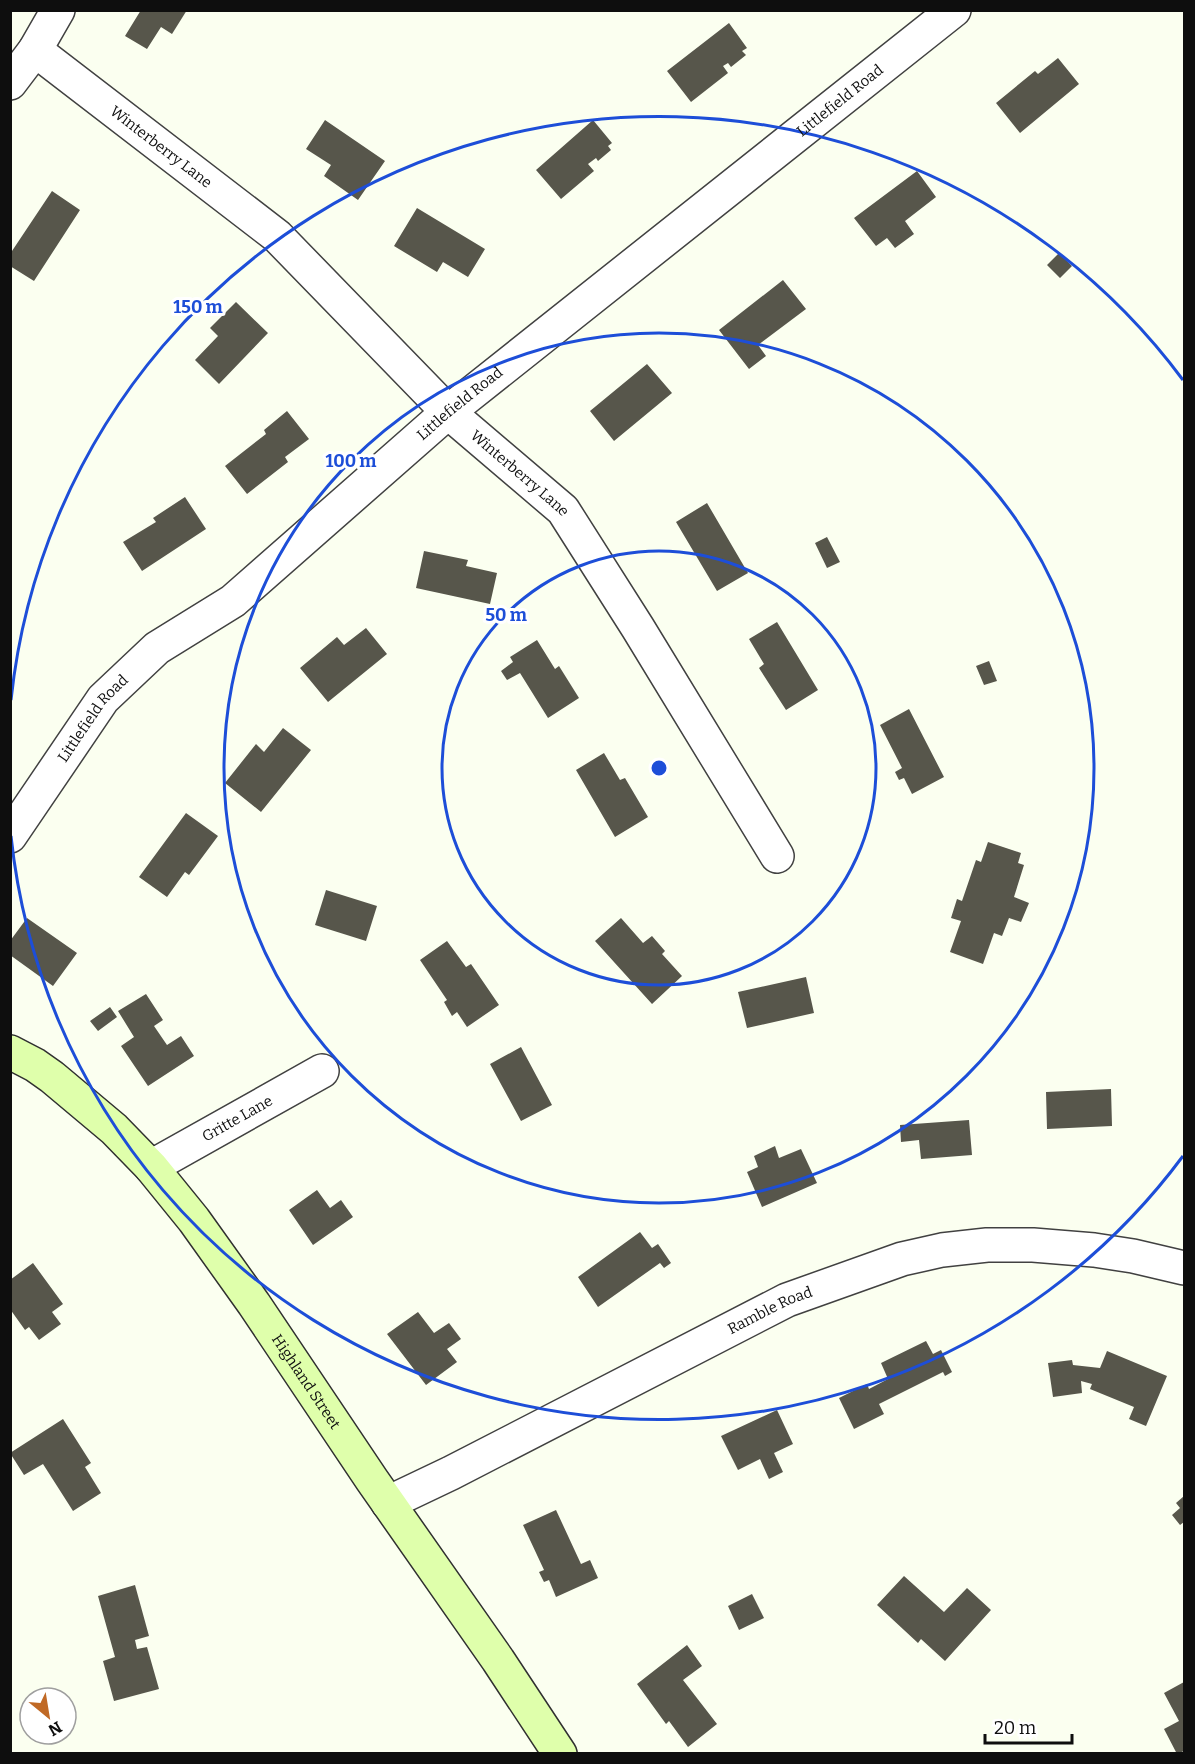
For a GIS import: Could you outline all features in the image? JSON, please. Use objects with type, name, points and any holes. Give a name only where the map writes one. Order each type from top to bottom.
[{"type":"street","points":[[10,82],[35,50],[58,10]]},
{"type":"street","name":"Littlefield Road","points":[[10,836],[103,699],[158,648],[232,601],[448,412],[954,10]]},
{"type":"street","name":"Winterberry Lane","points":[[35,50],[277,236],[448,412],[563,510],[777,856]]},
{"type":"street","name":"Highland Street","points":[[10,1052],[52,1077],[114,1129],[151,1167],[194,1220],[254,1304],[560,1754]]},
{"type":"street","name":"Gritte Lane","points":[[151,1167],[322,1071]]},
{"type":"street","name":"Ramble Road","points":[[388,1503],[451,1473],[787,1300],[902,1258],[942,1250],[987,1245],[1033,1245],[1094,1250],[1185,1268]]},
{"type":"building","points":[[141,10],[187,10],[172,34],[161,27],[147,49],[125,36]]},
{"type":"building","points":[[729,23],[747,48],[742,51],[746,55],[731,67],[728,63],[723,66],[728,73],[691,102],[667,71]]},
{"type":"building","points":[[1058,58],[1079,84],[1020,133],[996,103],[1035,71],[1038,74]]},
{"type":"building","points":[[325,120],[385,161],[358,200],[324,176],[331,165],[306,149]]},
{"type":"building","points":[[593,120],[612,143],[608,146],[611,150],[598,161],[596,158],[588,164],[594,171],[561,199],[536,170]]},
{"type":"building","points":[[917,171],[936,197],[905,221],[914,234],[895,248],[887,238],[876,246],[854,218]]},
{"type":"building","points":[[52,191],[80,210],[34,281],[10,266],[10,254]]},
{"type":"building","points":[[417,208],[485,249],[468,277],[443,262],[437,272],[394,246]]},
{"type":"building","points":[[1059,253],[1072,266],[1060,278],[1047,265]]},
{"type":"building","points":[[783,280],[806,309],[758,345],[766,356],[749,369],[719,330]]},
{"type":"building","points":[[236,302],[268,333],[219,384],[195,360],[218,336],[210,328]]},
{"type":"building","points":[[647,364],[672,393],[614,441],[590,411]]},
{"type":"building","points":[[287,411],[309,439],[285,457],[288,462],[247,494],[225,466],[266,434],[264,430]]},
{"type":"building","points":[[185,497],[206,529],[142,571],[123,542],[156,522],[153,518]]},
{"type":"building","points":[[707,503],[748,573],[717,591],[676,522]]},
{"type":"building","points":[[827,537],[840,562],[827,568],[815,543]]},
{"type":"building","points":[[424,551],[468,560],[466,566],[497,573],[490,604],[416,588]]},
{"type":"building","points":[[777,622],[818,690],[786,710],[759,668],[764,664],[749,639]]},
{"type":"building","points":[[366,628],[387,654],[328,702],[300,668],[337,637],[344,645]]},
{"type":"building","points":[[537,640],[555,669],[559,666],[579,698],[548,718],[520,673],[507,680],[501,671],[513,662],[510,657]]},
{"type":"building","points":[[989,661],[997,681],[984,685],[976,666]]},
{"type":"building","points":[[909,709],[944,777],[912,794],[904,778],[899,780],[895,772],[902,768],[880,725]]},
{"type":"building","points":[[283,728],[311,750],[261,812],[225,783],[256,744],[264,752]]},
{"type":"building","points":[[604,753],[620,780],[625,778],[648,817],[615,837],[576,770]]},
{"type":"building","points":[[186,813],[218,836],[189,875],[185,872],[167,897],[139,877]]},
{"type":"building","points":[[988,842],[1021,853],[1018,863],[1024,865],[1014,897],[1029,903],[1021,922],[1009,918],[1002,936],[994,933],[983,964],[950,952],[961,921],[951,918],[957,899],[962,901],[976,860],[981,862]]},
{"type":"building","points":[[326,890],[377,906],[366,941],[315,925]]},
{"type":"building","points":[[27,918],[77,953],[53,986],[10,955],[10,941]]},
{"type":"building","points":[[621,918],[643,943],[652,936],[665,951],[662,954],[682,976],[652,1004],[595,941]]},
{"type":"building","points":[[447,941],[466,967],[471,964],[499,1005],[467,1027],[457,1012],[452,1016],[444,1002],[447,1000],[420,960]]},
{"type":"building","points":[[806,977],[814,1013],[747,1028],[738,992]]},
{"type":"building","points":[[146,994],[163,1020],[154,1026],[167,1045],[181,1036],[194,1056],[148,1086],[121,1046],[134,1037],[118,1011]]},
{"type":"building","points":[[110,1007],[117,1017],[98,1031],[90,1021]]},
{"type":"building","points":[[521,1047],[552,1105],[521,1121],[490,1064]]},
{"type":"building","points":[[1111,1089],[1112,1126],[1047,1129],[1046,1092]]},
{"type":"building","points":[[969,1120],[972,1155],[921,1159],[919,1140],[901,1142],[900,1125]]},
{"type":"building","points":[[775,1146],[779,1158],[801,1149],[817,1183],[762,1207],[747,1172],[758,1167],[754,1156]]},
{"type":"building","points":[[317,1190],[330,1208],[341,1200],[353,1217],[313,1245],[289,1210]]},
{"type":"building","points":[[640,1232],[652,1248],[658,1244],[671,1263],[664,1268],[660,1263],[598,1307],[578,1277]]},
{"type":"building","points":[[33,1263],[63,1304],[52,1312],[61,1324],[39,1340],[29,1327],[25,1330],[10,1309],[10,1280]]},
{"type":"building","points":[[418,1312],[434,1333],[449,1323],[461,1339],[447,1349],[457,1362],[426,1385],[387,1334]]},
{"type":"building","points":[[926,1341],[933,1354],[941,1350],[952,1372],[945,1376],[943,1372],[879,1404],[884,1414],[854,1429],[839,1398],[867,1384],[869,1389],[888,1379],[881,1363]]},
{"type":"building","points":[[1107,1351],[1167,1376],[1146,1426],[1129,1419],[1134,1407],[1090,1389],[1092,1384],[1081,1381],[1082,1393],[1053,1397],[1048,1363],[1072,1360],[1073,1365],[1100,1368]]},
{"type":"building","points":[[777,1410],[793,1444],[774,1453],[783,1472],[769,1479],[760,1459],[738,1470],[721,1436]]},
{"type":"building","points":[[63,1419],[91,1463],[85,1467],[101,1493],[73,1511],[43,1464],[24,1475],[10,1453]]},
{"type":"building","points":[[1184,1496],[1184,1522],[1180,1525],[1172,1515],[1180,1508],[1176,1503]]},
{"type":"building","points":[[556,1510],[581,1564],[590,1560],[598,1578],[556,1597],[549,1580],[544,1582],[539,1572],[544,1570],[523,1525]]},
{"type":"building","points":[[904,1576],[944,1612],[967,1588],[991,1610],[945,1661],[921,1639],[918,1643],[877,1605]]},
{"type":"building","points":[[135,1585],[149,1636],[135,1640],[137,1649],[147,1647],[159,1689],[114,1701],[103,1661],[115,1657],[98,1596]]},
{"type":"building","points":[[752,1594],[764,1618],[739,1630],[728,1606]]},
{"type":"building","points":[[687,1645],[702,1666],[683,1680],[717,1724],[688,1747],[669,1721],[666,1724],[637,1684]]},
{"type":"building","points":[[1184,1682],[1184,1751],[1177,1754],[1164,1729],[1179,1721],[1164,1693]]}]
